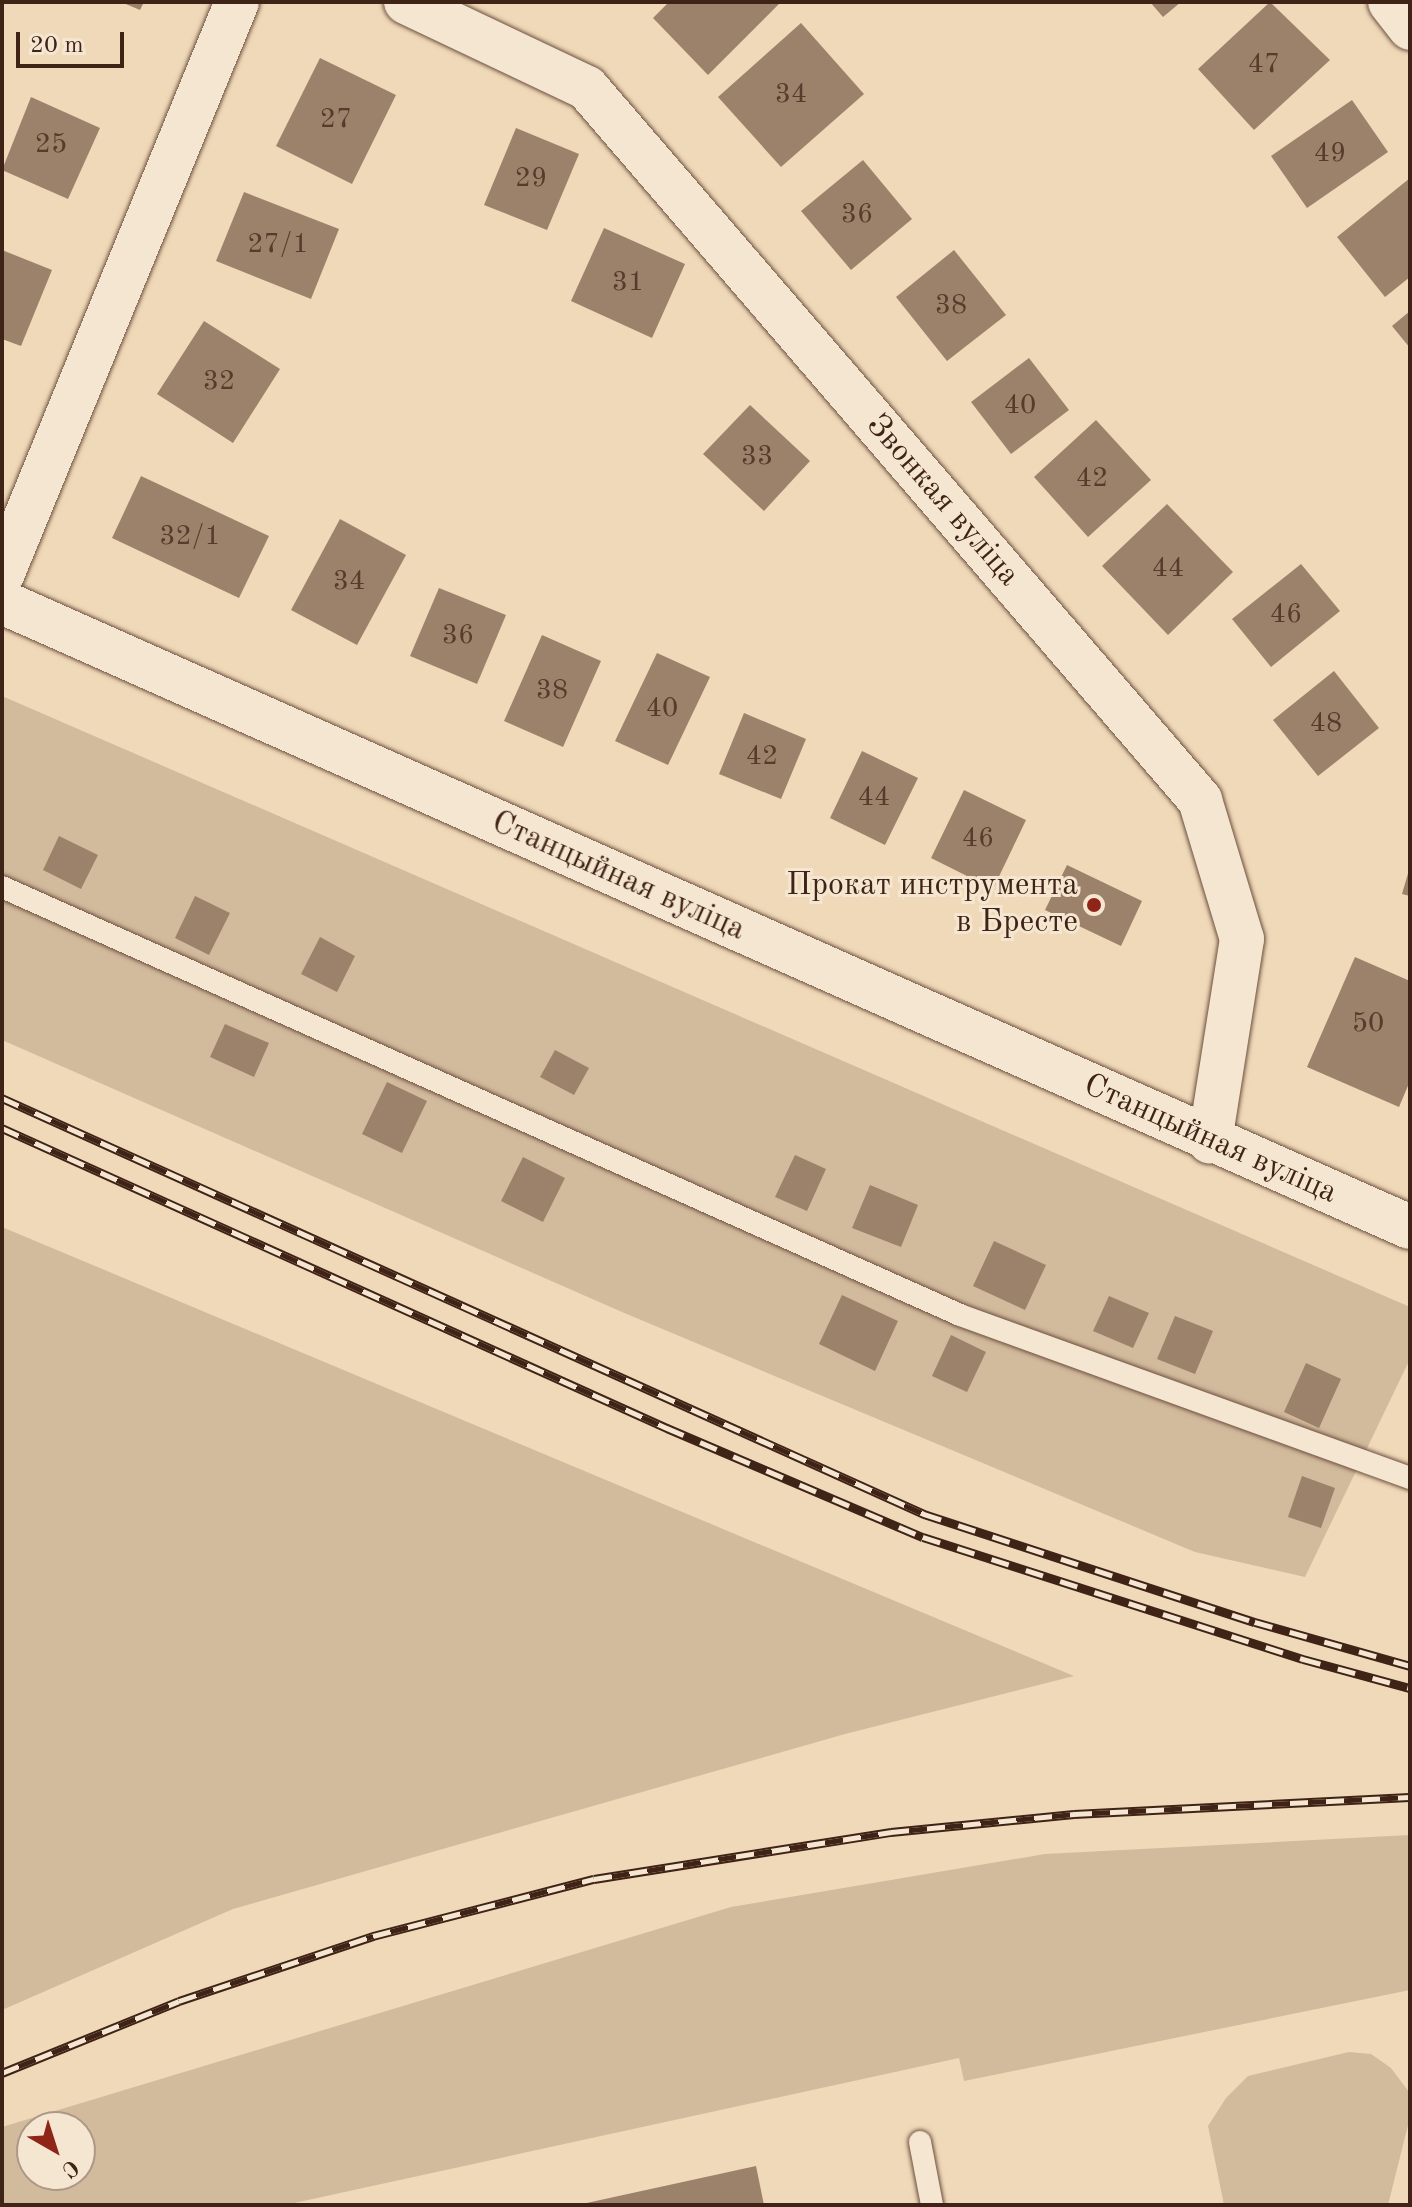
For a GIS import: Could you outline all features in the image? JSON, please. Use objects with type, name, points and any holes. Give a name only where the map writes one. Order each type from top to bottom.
[{"type":"street","points":[[2,575],[237,2]]},
{"type":"street","name":"Звонкая вуліца","points":[[406,2],[587,88],[1200,800],[1242,939],[1210,1141]]},
{"type":"street","points":[[1390,2],[1410,28]]},
{"type":"street","name":"Станцыйная вуліца","points":[[2,602],[1210,1141],[1410,1227]]},
{"type":"lane","points":[[2,887],[960,1315],[1410,1478]]},
{"type":"lane","points":[[920,2142],[932,2205]]},
{"type":"shaded area","points":[[2,696],[1410,1307],[1410,1359],[1305,1577],[1195,1552],[622,1312],[2,1040]]},
{"type":"shaded area","points":[[2,1227],[1074,1676],[845,1734],[233,1909],[2,2010]]},
{"type":"shaded area","points":[[1410,1835],[1410,1990],[964,2081],[959,2058],[285,2205],[2,2205],[2,2127],[16,2123],[16,2191],[96,2191],[96,2111],[55,2111],[731,1907],[1045,1854]]},
{"type":"shaded area","points":[[1349,2052],[1371,2054],[1391,2068],[1409,2092],[1409,2121],[1388,2205],[1224,2205],[1208,2126],[1226,2098],[1248,2076]]},
{"type":"building","points":[[121,2],[144,2],[140,10]]},
{"type":"building","points":[[669,2],[781,2],[708,75],[653,18]]},
{"type":"building","points":[[1150,2],[1181,2],[1163,17]]},
{"type":"building","points":[[1270,2],[1330,60],[1254,130],[1198,69]]},
{"type":"building","points":[[801,23],[864,94],[781,167],[718,97]]},
{"type":"building","points":[[320,58],[396,95],[352,184],[276,146]]},
{"type":"building","points":[[31,97],[100,128],[68,199],[2,170]]},
{"type":"building","points":[[1352,100],[1388,152],[1307,208],[1271,156]]},
{"type":"building","points":[[516,128],[579,154],[547,230],[484,205]]},
{"type":"building","points":[[863,160],[912,219],[851,270],[801,211]]},
{"type":"building","points":[[1410,178],[1410,277],[1385,297],[1337,237]]},
{"type":"building","points":[[244,192],[339,229],[311,299],[216,261]]},
{"type":"building","points":[[604,228],[685,264],[652,338],[571,301]]},
{"type":"building","points":[[2,250],[52,270],[21,346],[2,339]]},
{"type":"building","points":[[954,250],[1006,315],[947,361],[896,297]]},
{"type":"building","points":[[1410,311],[1410,348],[1392,326]]},
{"type":"building","points":[[204,321],[280,369],[233,443],[157,394]]},
{"type":"building","points":[[1029,358],[1069,410],[1011,454],[971,402]]},
{"type":"building","points":[[750,405],[810,461],[764,511],[703,454]]},
{"type":"building","points":[[1096,420],[1151,480],[1088,537],[1034,477]]},
{"type":"building","points":[[141,476],[269,536],[239,598],[112,538]]},
{"type":"building","points":[[1167,504],[1233,572],[1168,635],[1102,566]]},
{"type":"building","points":[[340,519],[406,555],[357,645],[291,610]]},
{"type":"building","points":[[1301,564],[1340,611],[1271,667],[1232,619]]},
{"type":"building","points":[[439,588],[506,615],[477,684],[410,656]]},
{"type":"building","points":[[542,635],[601,661],[563,747],[504,721]]},
{"type":"building","points":[[657,653],[710,677],[668,765],[615,741]]},
{"type":"building","points":[[1334,671],[1379,728],[1318,776],[1273,720]]},
{"type":"building","points":[[744,713],[806,739],[781,799],[719,774]]},
{"type":"building","points":[[862,751],[918,778],[885,845],[830,818]]},
{"type":"building","points":[[964,790],[1026,820],[993,889],[931,858]]},
{"type":"building","points":[[59,836],[98,855],[81,889],[43,870]]},
{"type":"building","name":"Прокат инструмента в Бресте","points":[[1067,865],[1142,901],[1121,946],[1045,910]]},
{"type":"building","points":[[1410,870],[1410,896],[1402,894]]},
{"type":"building","points":[[195,896],[230,913],[209,955],[175,938]]},
{"type":"building","points":[[320,937],[355,956],[337,992],[301,974]]},
{"type":"building","points":[[1355,957],[1410,981],[1410,1081],[1399,1107],[1307,1067]]},
{"type":"building","points":[[225,1024],[269,1043],[254,1077],[210,1057]]},
{"type":"building","points":[[555,1050],[589,1068],[574,1095],[540,1077]]},
{"type":"building","points":[[387,1082],[427,1101],[402,1153],[362,1134]]},
{"type":"building","points":[[795,1155],[826,1169],[807,1211],[775,1197]]},
{"type":"building","points":[[523,1157],[565,1178],[543,1222],[501,1201]]},
{"type":"building","points":[[870,1185],[918,1205],[901,1247],[852,1228]]},
{"type":"building","points":[[994,1241],[1046,1265],[1025,1310],[973,1286]]},
{"type":"building","points":[[842,1295],[898,1321],[875,1371],[819,1344]]},
{"type":"building","points":[[1109,1296],[1149,1313],[1133,1348],[1093,1331]]},
{"type":"building","points":[[1175,1316],[1213,1331],[1195,1374],[1157,1359]]},
{"type":"building","points":[[951,1335],[986,1352],[967,1392],[932,1376]]},
{"type":"building","points":[[1306,1363],[1341,1379],[1319,1428],[1284,1412]]},
{"type":"building","points":[[1302,1476],[1335,1488],[1321,1528],[1288,1517]]},
{"type":"building","points":[[756,2166],[764,2205],[582,2205],[582,2204]]},
{"type":"railway","points":[[2,1098],[924,1514],[1255,1622],[1410,1666]]},
{"type":"railway","points":[[2,1128],[667,1428],[923,1537],[1303,1659],[1410,1688]]},
{"type":"railway","points":[[2,2073],[179,2001],[373,1936],[594,1879],[891,1832],[1074,1814],[1410,1797]]},
{"type":"place","name":"Прокат инструмента в Бресте","points":[[1094,905]]}]
